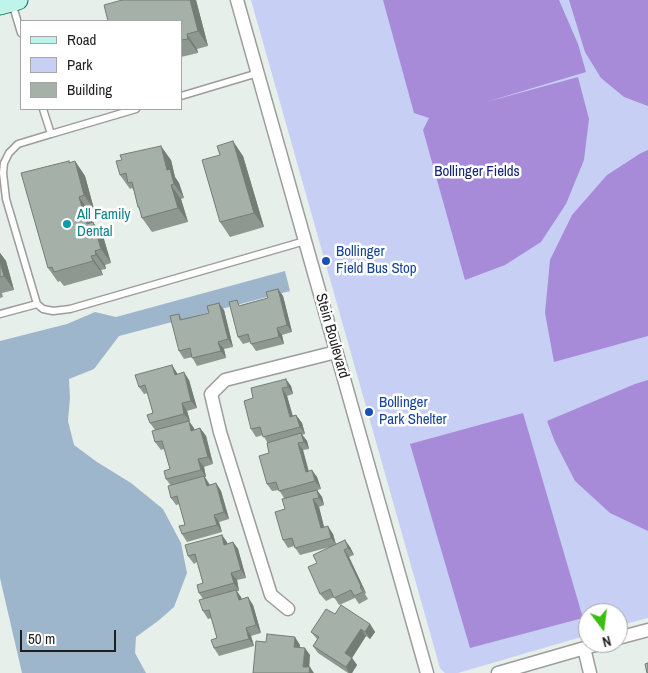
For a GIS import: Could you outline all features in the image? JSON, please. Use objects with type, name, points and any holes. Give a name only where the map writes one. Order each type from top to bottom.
[{"type":"street","name":"Stein Boulevard","points":[[237,0],[427,673]]},
{"type":"street","points":[[288,609],[270,595],[220,432],[212,394],[225,380],[336,352]]},
{"type":"street","points":[[628,635],[648,630]]},
{"type":"street","points":[[498,673],[513,671],[578,650]]},
{"type":"street","points":[[585,653],[590,673]]},
{"type":"lane","points":[[10,2],[20,30]]},
{"type":"lane","points":[[182,96],[258,73]]},
{"type":"lane","points":[[44,110],[51,134]]},
{"type":"lane","points":[[133,110],[18,144],[9,153],[4,163],[3,173],[6,199],[37,304],[43,309],[53,311],[70,309],[305,241]]},
{"type":"lane","points":[[0,314],[37,304]]},
{"type":"shaded area","points":[[285,271],[290,291],[119,336],[94,369],[69,379],[68,421],[74,445],[131,483],[163,509],[181,543],[187,573],[174,607],[136,637],[135,653],[146,673],[22,673],[0,578],[0,341],[67,324],[95,312],[116,317]]},
{"type":"green space","name":"Bollinger Fields","points":[[251,0],[648,0],[648,618],[628,623],[628,603],[578,603],[578,638],[458,673],[445,673],[440,668]]},
{"type":"green space","points":[[383,0],[559,0],[578,44],[586,72],[486,102],[578,77],[589,119],[584,160],[566,204],[541,242],[505,265],[465,280],[423,130],[429,118],[414,113]]},
{"type":"green space","points":[[569,0],[648,0],[648,106],[624,97],[601,78],[585,52]]},
{"type":"green space","points":[[648,150],[648,336],[554,362],[545,313],[550,260],[572,215],[607,175]]},
{"type":"green space","points":[[648,380],[648,531],[610,513],[575,481],[555,442],[547,421]]},
{"type":"green space","points":[[523,413],[579,603],[578,619],[470,648],[410,444]]},
{"type":"building","points":[[122,0],[190,0],[198,31],[187,34],[188,39],[182,40],[182,20],[108,20],[104,5]]},
{"type":"building","points":[[233,141],[254,213],[220,222],[202,160],[220,155],[217,146]]},
{"type":"building","points":[[161,146],[167,170],[170,169],[174,184],[171,185],[178,208],[142,218],[132,182],[128,183],[126,173],[120,175],[116,161],[122,160],[120,155]]},
{"type":"building","name":"All Family Dental","points":[[69,161],[69,163],[75,161],[84,195],[79,197],[87,224],[93,222],[101,249],[95,251],[96,255],[91,256],[93,261],[54,272],[52,267],[48,268],[21,173]]},
{"type":"building","points":[[0,262],[4,276],[0,277]]},
{"type":"building","points":[[278,289],[287,325],[277,328],[279,337],[251,344],[248,334],[238,337],[229,302],[237,300],[239,306],[268,298],[266,292]]},
{"type":"building","points":[[219,303],[228,339],[218,342],[221,351],[192,358],[190,348],[179,351],[170,316],[179,314],[180,320],[209,313],[207,306]]},
{"type":"building","points":[[172,365],[175,375],[184,372],[191,401],[182,403],[184,414],[150,423],[147,415],[153,413],[145,385],[139,387],[135,375]]},
{"type":"building","points":[[286,379],[288,387],[282,388],[290,417],[296,415],[300,427],[263,437],[260,427],[251,429],[244,401],[253,398],[251,388]]},
{"type":"building","points":[[189,421],[191,431],[200,428],[208,457],[198,459],[201,470],[166,479],[164,471],[170,469],[162,441],[155,442],[152,431]]},
{"type":"building","points":[[301,433],[304,442],[298,443],[306,472],[312,470],[315,481],[279,491],[276,482],[267,484],[259,456],[269,453],[267,443]]},
{"type":"building","points":[[204,476],[207,486],[216,483],[224,512],[214,515],[217,525],[182,534],[179,526],[185,525],[177,496],[171,498],[168,486]]},
{"type":"building","points":[[317,490],[319,498],[313,499],[321,528],[328,526],[331,538],[295,548],[292,538],[283,540],[275,512],[285,509],[282,499]]},
{"type":"building","points":[[222,535],[224,545],[233,542],[241,570],[231,573],[234,583],[199,593],[197,585],[203,583],[195,554],[188,556],[185,545]]},
{"type":"building","points":[[345,540],[348,548],[344,550],[363,592],[354,596],[351,590],[334,598],[330,589],[320,594],[308,567],[317,563],[313,555]]},
{"type":"building","points":[[236,590],[239,600],[248,597],[256,625],[246,628],[249,639],[214,648],[211,640],[217,638],[209,610],[203,611],[199,600]]},
{"type":"building","points":[[341,605],[370,624],[365,632],[361,629],[345,653],[352,658],[346,667],[313,646],[319,637],[311,632],[326,609],[335,614]]},
{"type":"building","points":[[267,634],[295,637],[294,647],[305,648],[303,667],[310,667],[309,673],[253,673],[256,641],[266,642]]},
{"type":"building","points":[[648,663],[648,673],[647,673],[645,664]]},
{"type":"place","name":"All Family Dental","points":[[67,224]]},
{"type":"place","name":"Bollinger Field Bus Stop","points":[[326,261]]},
{"type":"place","name":"Bollinger Park Shelter","points":[[369,412]]}]
